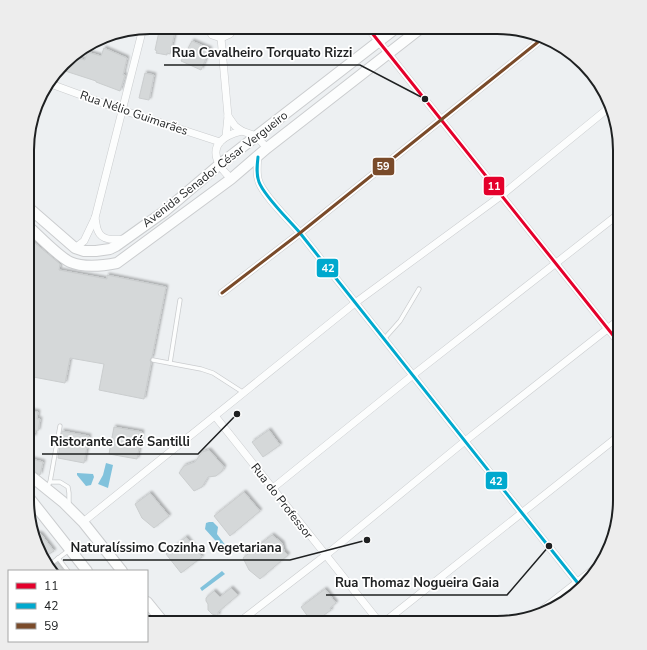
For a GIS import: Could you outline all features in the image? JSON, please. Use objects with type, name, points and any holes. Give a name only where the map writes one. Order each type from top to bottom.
[{"type":"street","points":[[211,34],[221,38],[230,34]]},
{"type":"street","points":[[373,34],[613,335]]},
{"type":"street","name":"Avenida Senador César Vergueiro","points":[[76,248],[84,251],[110,249],[165,211],[219,165],[388,34]]},
{"type":"street","name":"Avenida Senador César Vergueiro","points":[[34,232],[70,262],[88,266],[102,266],[117,263],[231,179],[268,148],[414,34]]},
{"type":"street","points":[[34,212],[76,248],[84,241],[95,218],[141,35]]},
{"type":"street","points":[[221,38],[228,116],[226,136]]},
{"type":"street","points":[[222,293],[300,233],[538,42]]},
{"type":"street","name":"Rua Nélio Guimarães","points":[[54,85],[122,110],[220,142]]},
{"type":"street","points":[[83,522],[355,303],[502,195],[606,110]]},
{"type":"street","points":[[228,116],[235,126],[256,136],[268,148]]},
{"type":"street","points":[[231,179],[219,165],[216,148],[226,136],[242,130]]},
{"type":"street","points":[[258,157],[256,170],[262,190],[300,233],[579,582]]},
{"type":"street","points":[[165,211],[174,222]]},
{"type":"street","points":[[95,218],[98,231],[103,237],[111,240],[124,239]]},
{"type":"street","points":[[273,488],[412,375],[613,218]]},
{"type":"street","points":[[54,250],[65,239]]},
{"type":"street","points":[[247,616],[326,555],[465,441],[613,325]]},
{"type":"street","name":"Rua do Professor","points":[[215,416],[374,616]]},
{"type":"street","points":[[392,616],[613,441]]},
{"type":"street","points":[[34,476],[48,485],[69,509],[83,522],[121,570]]},
{"type":"street","points":[[34,504],[70,549],[84,570]]},
{"type":"street","points":[[148,603],[158,616]]},
{"type":"lane","points":[[384,340],[400,321],[419,289]]},
{"type":"lane","points":[[170,363],[180,300]]},
{"type":"lane","points":[[153,360],[201,369],[214,373],[244,393]]},
{"type":"lane","points":[[60,426],[48,485],[60,482],[68,487],[69,509]]},
{"type":"lane","points":[[53,562],[70,549]]},
{"type":"lane","points":[[58,558],[67,570]]},
{"type":"water","points":[[106,463],[113,465],[108,488],[98,484],[103,475]]},
{"type":"water","points":[[77,473],[93,474],[94,477],[91,485],[86,486]]},
{"type":"water","points":[[213,522],[218,527],[217,534],[226,546],[223,549],[205,529],[206,523]]},
{"type":"water","points":[[222,571],[225,574],[202,591],[200,588]]},
{"type":"building","points":[[158,34],[174,34],[170,54],[167,53],[167,55],[156,53],[157,51],[155,50]]},
{"type":"building","points":[[192,41],[210,49],[201,70],[181,61]]},
{"type":"building","points":[[104,48],[127,58],[123,75],[125,75],[120,91],[65,71],[79,58],[85,60],[88,52],[101,56]]},
{"type":"building","points":[[145,73],[154,75],[149,100],[139,98]]},
{"type":"building","points":[[34,242],[60,264],[59,270],[107,279],[107,275],[166,287],[152,357],[150,360],[151,363],[144,399],[99,390],[104,364],[70,358],[65,383],[34,377]]},
{"type":"building","points":[[34,411],[38,412],[37,419],[40,419],[38,431],[35,430],[34,437]]},
{"type":"building","points":[[114,427],[142,432],[137,459],[109,454]]},
{"type":"building","points":[[269,430],[280,445],[263,457],[252,442]]},
{"type":"building","points":[[62,431],[89,436],[84,463],[58,458]]},
{"type":"building","points":[[209,450],[224,467],[216,476],[208,477],[202,487],[194,491],[179,473],[184,466],[195,462],[202,452]]},
{"type":"building","points":[[34,460],[43,462],[40,475],[34,471]]},
{"type":"building","points":[[244,492],[260,511],[230,536],[214,516]]},
{"type":"building","points":[[150,493],[169,516],[154,528],[142,518],[135,504]]},
{"type":"building","points":[[39,534],[41,534],[54,551],[48,555]]},
{"type":"building","points":[[272,535],[282,543],[284,551],[288,555],[260,579],[249,570],[243,558]]},
{"type":"building","points":[[186,537],[202,557],[181,573],[166,554]]},
{"type":"building","points":[[58,563],[63,570],[57,570],[55,565]]},
{"type":"building","points":[[231,588],[238,595],[218,612],[218,616],[212,614],[208,610],[206,598],[214,591],[220,597]]},
{"type":"building","points":[[325,589],[336,603],[330,608],[331,610],[323,616],[307,616],[301,607]]},
{"type":"transit line","name":"11","points":[[373,34],[613,335]]},
{"type":"transit line","name":"59","points":[[222,293],[300,233],[538,42]]},
{"type":"transit line","name":"42","points":[[258,157],[258,179],[266,194],[300,233],[578,583]]},
{"type":"place","name":"Rua Cavalheiro Torquato Rizzi","points":[[425,99]]},
{"type":"place","name":"Ristorante Café Santilli","points":[[237,414]]},
{"type":"place","name":"Naturalíssimo Cozinha Vegetariana","points":[[367,540]]},
{"type":"place","name":"Rua Thomaz Nogueira Gaia","points":[[549,546]]}]
